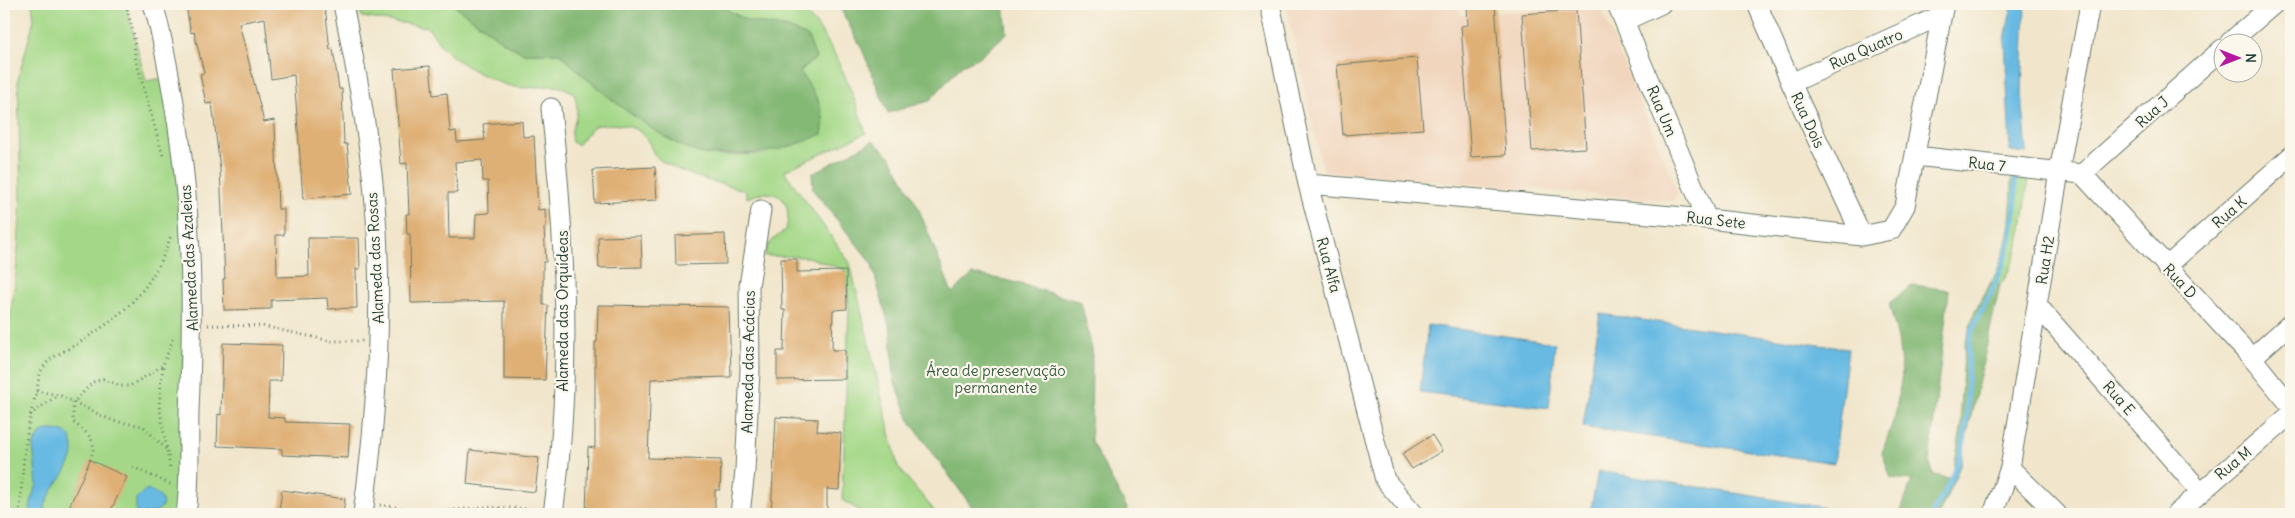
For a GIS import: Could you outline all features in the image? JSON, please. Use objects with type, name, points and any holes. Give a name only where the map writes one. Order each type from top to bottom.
[{"type":"street","name":"Alameda das Azaleias","points":[[153,4],[160,26],[175,107],[187,192],[193,325],[189,415],[190,483],[186,514]]},
{"type":"street","name":"Alameda das Rosas","points":[[343,4],[356,67],[377,230],[379,341],[374,442],[364,509]]},
{"type":"street","name":"Rua Alfa","points":[[1270,4],[1308,184],[1385,480],[1414,514]]},
{"type":"street","points":[[1620,12],[1661,4]]},
{"type":"street","name":"Rua Dois","points":[[1757,4],[1791,83],[1862,236]]},
{"type":"street","points":[[2242,32],[2274,4]]},
{"type":"street","name":"Rua H2","points":[[1993,514],[2010,468],[2059,172],[2091,5]]},
{"type":"street","name":"Rua Sete","points":[[1308,184],[1706,219],[1862,236],[1891,230],[1905,206],[1943,9]]},
{"type":"street","name":"Rua Quatro","points":[[1791,83],[1943,9]]},
{"type":"street","name":"Rua Um","points":[[1620,12],[1706,219]]},
{"type":"street","name":"Rua J","points":[[2082,174],[2212,59]]},
{"type":"street","name":"Alameda das Orquídeas","points":[[551,108],[560,183],[565,344],[553,512]]},
{"type":"street","name":"Rua 7","points":[[1915,156],[2059,172]]},
{"type":"street","name":"Rua K","points":[[2166,267],[2291,156]]},
{"type":"street","points":[[2059,172],[2082,174]]},
{"type":"street","name":"Rua D","points":[[2082,174],[2252,358],[2291,406]]},
{"type":"street","name":"Alameda das Acácias","points":[[740,514],[745,471],[750,370],[750,286],[760,210]]},
{"type":"street","name":"Rua E","points":[[2037,306],[2200,492]]},
{"type":"street","points":[[2252,358],[2291,323]]},
{"type":"street","name":"Rua M","points":[[2176,514],[2291,414]]},
{"type":"street","points":[[2010,468],[2056,514]]},
{"type":"path","points":[[126,4],[134,36],[135,57],[165,163]]},
{"type":"path","points":[[20,514],[29,415],[43,368],[49,361],[116,317],[142,293],[165,253],[174,225]]},
{"type":"path","points":[[171,493],[172,485],[159,405],[163,366],[178,325],[262,326],[331,341],[379,341]]},
{"type":"path","points":[[90,460],[95,449],[93,440],[73,422],[73,403],[93,382],[103,379],[121,386],[130,386],[163,366]]},
{"type":"path","points":[[36,391],[59,395],[113,421],[144,426],[166,449]]},
{"type":"path","points":[[29,415],[59,395]]},
{"type":"path","points":[[133,467],[172,485]]},
{"type":"path","points":[[364,509],[435,512],[482,507],[553,512]]},
{"type":"shaded area","points":[[1286,4],[1458,4],[1460,15],[1600,6],[1678,193],[1673,201],[1323,171]]},
{"type":"green space","points":[[32,4],[126,4],[146,81],[163,78],[187,236],[182,440],[174,514],[4,514],[4,365],[17,266],[21,199],[18,79],[34,20]]},
{"type":"green space","points":[[358,4],[452,4],[508,45],[524,53],[560,53],[606,95],[665,137],[699,153],[722,156],[765,154],[819,102],[800,71],[816,58],[807,37],[788,28],[748,21],[716,4],[796,4],[818,26],[835,54],[847,80],[866,133],[784,171],[850,263],[898,467],[937,514],[865,514],[842,500],[849,309],[845,270],[808,257],[765,256],[769,244],[786,230],[787,210],[785,202],[780,197],[766,193],[747,198],[745,190],[704,179],[675,168],[656,157],[641,132],[621,125],[607,124],[594,126],[577,145],[572,142],[571,136],[577,109],[574,93],[559,87],[523,88],[498,82],[450,55],[439,44],[428,27],[362,17]]},
{"type":"green space","points":[[452,4],[716,4],[748,21],[788,28],[808,37],[816,58],[800,71],[814,93],[821,109],[823,117],[822,134],[797,144],[764,152],[740,154],[699,153],[665,137],[626,110],[588,80],[560,53],[524,53],[508,45]]},
{"type":"green space","points":[[838,4],[1004,4],[1007,33],[981,56],[962,65],[929,101],[888,113],[862,49]]},
{"type":"green space","name":"Área de preservação permanente","points":[[873,141],[890,156],[918,207],[952,293],[973,274],[1010,281],[1081,302],[1092,349],[1091,441],[1130,514],[977,514],[911,423],[894,380],[891,333],[871,262],[813,190],[812,174]]},
{"type":"green space","points":[[2012,174],[2028,176],[2021,233],[2013,260],[2000,285],[1990,284],[1997,271],[2006,244],[2010,216]]},
{"type":"green space","points":[[1990,284],[2000,285],[1960,466],[1939,514],[1900,514],[1912,480],[1891,478],[1882,453],[1895,416],[1902,375],[1898,338],[1889,303],[1913,285],[1949,290],[1929,462],[1934,475],[1949,478],[1953,472],[1962,424],[1960,406],[1965,345],[1974,313]]},
{"type":"water","points":[[2012,4],[2025,4],[2022,95],[2027,153],[2010,151],[2005,40]]},
{"type":"water","points":[[1600,314],[1848,349],[1834,463],[1583,427]]},
{"type":"water","points":[[1428,325],[1555,343],[1549,408],[1420,392]]},
{"type":"water","points":[[49,430],[60,431],[69,435],[72,442],[72,458],[47,501],[44,514],[29,514],[37,485],[33,446],[41,433]]},
{"type":"water","points":[[1598,471],[1852,512],[1852,514],[1590,514]]},
{"type":"water","points":[[145,490],[157,494],[163,504],[155,512],[136,514],[136,499]]},
{"type":"building","points":[[203,4],[322,4],[326,15],[330,50],[333,49],[339,89],[342,89],[344,144],[347,144],[352,194],[303,199],[294,75],[271,79],[265,18],[239,23],[264,122],[274,120],[278,209],[284,209],[284,235],[276,235],[277,277],[309,276],[308,238],[359,238],[360,269],[356,269],[357,308],[328,309],[327,298],[271,300],[271,309],[224,310],[223,279],[225,279],[220,169],[212,103],[206,104],[200,74],[204,73],[194,32],[191,33],[186,7]]},
{"type":"building","points":[[1467,4],[1495,4],[1506,155],[1471,157],[1461,26],[1468,25]]},
{"type":"building","points":[[1576,10],[1586,148],[1532,151],[1522,14]]},
{"type":"building","points":[[1417,58],[1423,129],[1343,135],[1337,65]]},
{"type":"building","points":[[430,66],[433,95],[447,93],[450,132],[456,131],[457,142],[485,140],[483,124],[522,121],[523,137],[534,136],[538,210],[545,209],[546,227],[544,228],[546,262],[543,262],[543,305],[548,305],[545,380],[504,379],[504,301],[411,303],[410,234],[407,234],[406,214],[409,214],[407,163],[401,164],[394,69]],"holes":[[[482,160],[483,181],[488,181],[489,213],[476,214],[475,238],[449,238],[448,193],[457,193],[455,162]]]},
{"type":"building","points":[[655,167],[657,200],[595,203],[593,170]]},
{"type":"building","points":[[725,234],[726,264],[676,265],[675,236]]},
{"type":"building","points":[[641,236],[642,267],[599,268],[598,237]]},
{"type":"building","points":[[781,259],[797,259],[797,272],[846,271],[847,309],[833,310],[832,350],[845,350],[845,379],[777,380],[777,351],[784,351],[785,310],[782,310]]},
{"type":"building","points":[[598,305],[729,307],[731,377],[651,379],[648,458],[721,460],[720,490],[715,490],[715,514],[586,514],[588,447],[595,448],[595,342],[597,342]]},
{"type":"building","points":[[223,343],[282,345],[281,381],[269,381],[268,417],[285,418],[285,422],[350,424],[348,458],[282,455],[282,449],[217,446],[218,414],[221,415]]},
{"type":"building","points":[[776,417],[818,419],[817,431],[841,433],[839,490],[827,489],[827,514],[771,514]]},
{"type":"building","points":[[1432,435],[1442,451],[1412,469],[1402,454]]},
{"type":"building","points":[[470,450],[539,458],[535,492],[467,484]]},
{"type":"building","points":[[90,460],[127,477],[109,514],[89,514],[70,505]]},
{"type":"building","points":[[282,490],[345,499],[343,514],[279,512]]},
{"type":"waterway","points":[[1932,514],[1950,482],[1962,451],[1967,415],[1968,358],[1971,335],[2000,272],[2009,244],[2014,215],[2015,171]]}]
